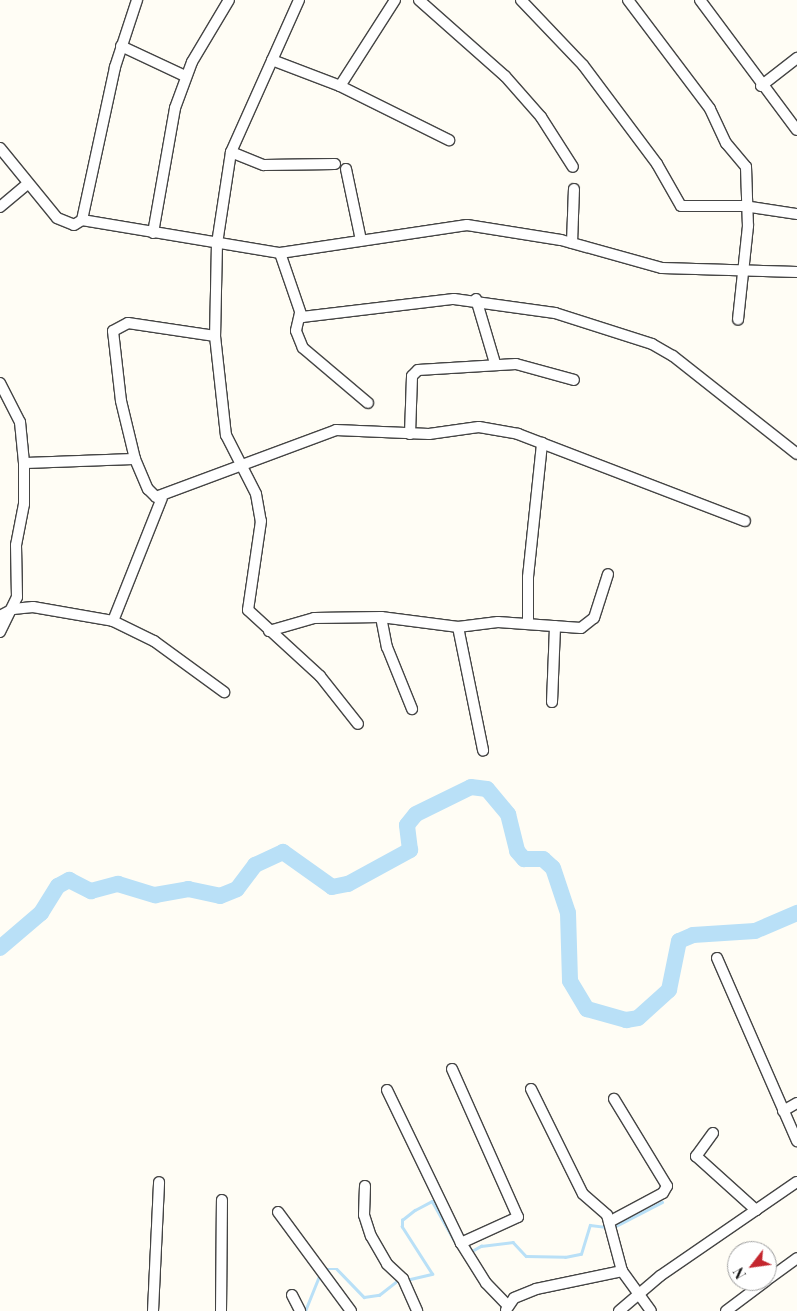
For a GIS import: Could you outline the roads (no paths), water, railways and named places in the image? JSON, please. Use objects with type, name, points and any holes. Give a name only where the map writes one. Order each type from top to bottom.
[{"type":"street","points":[[82,220],[121,46],[137,0]]},
{"type":"street","points":[[153,233],[174,108],[185,76],[229,0]]},
{"type":"street","points":[[299,0],[231,152],[217,243],[215,336],[226,435],[238,465],[256,494],[261,521],[248,610],[269,632],[320,676],[358,724]]},
{"type":"street","points":[[340,86],[394,0]]},
{"type":"street","points":[[419,0],[506,76],[542,117],[573,167]]},
{"type":"street","points":[[521,0],[583,65],[657,164],[681,206],[744,206],[797,214]]},
{"type":"street","points":[[628,0],[710,109],[726,144],[744,160],[744,206],[748,226],[741,273],[738,318]]},
{"type":"street","points":[[700,0],[761,86],[797,130]]},
{"type":"street","points":[[121,46],[185,76]]},
{"type":"street","points":[[761,86],[797,58]]},
{"type":"street","points":[[272,60],[340,86],[368,104],[449,140]]},
{"type":"street","points":[[0,148],[26,185],[66,224],[82,220],[280,253],[467,225],[572,243],[656,267],[741,273],[797,272]]},
{"type":"street","points":[[231,152],[264,165],[335,164]]},
{"type":"street","points":[[346,169],[361,240]]},
{"type":"street","points":[[0,208],[26,185]]},
{"type":"street","points":[[572,243],[574,189]]},
{"type":"street","points":[[280,253],[300,314],[296,331],[302,348],[368,403]]},
{"type":"street","points":[[300,314],[307,319],[381,305],[476,299],[555,313],[652,344],[747,410],[797,454]]},
{"type":"street","points":[[476,299],[495,363]]},
{"type":"street","points":[[215,336],[128,323],[113,331],[121,400],[135,459],[151,494],[162,498],[238,465],[336,430],[410,434],[479,427],[542,443],[744,521]]},
{"type":"street","points":[[410,434],[414,372],[495,363],[516,364],[574,380]]},
{"type":"street","points":[[0,383],[20,422],[24,464],[13,609],[0,632]]},
{"type":"street","points":[[528,624],[528,577],[542,443]]},
{"type":"street","points":[[24,464],[135,459]]},
{"type":"street","points":[[113,621],[162,498]]},
{"type":"street","points":[[269,632],[314,618],[381,617],[458,628],[498,622],[581,628],[590,623],[608,574]]},
{"type":"street","points":[[0,616],[13,609],[60,610],[113,621],[154,641],[224,692]]},
{"type":"street","points":[[381,617],[387,647],[412,709]]},
{"type":"street","points":[[552,702],[555,626]]},
{"type":"street","points":[[458,628],[483,750]]},
{"type":"street","points":[[717,958],[797,1141]]},
{"type":"street","points":[[452,1069],[478,1118],[518,1217],[461,1243]]},
{"type":"street","points":[[531,1089],[583,1194],[604,1211],[609,1222],[622,1271],[652,1311]]},
{"type":"street","points":[[387,1090],[461,1243],[486,1283],[506,1308],[536,1289],[622,1271]]},
{"type":"street","points":[[609,1222],[663,1193],[667,1186],[614,1099]]},
{"type":"street","points":[[783,1111],[797,1103]]},
{"type":"street","points":[[713,1133],[696,1156],[756,1210]]},
{"type":"street","points":[[154,1311],[159,1182]]},
{"type":"street","points":[[619,1311],[639,1296],[660,1276],[797,1182]]},
{"type":"street","points":[[365,1186],[364,1215],[371,1236],[387,1264],[403,1279],[417,1311]]},
{"type":"street","points":[[221,1311],[222,1200]]},
{"type":"street","points":[[278,1212],[352,1311]]},
{"type":"street","points":[[777,1273],[797,1258]]},
{"type":"street","points":[[726,1311],[753,1291]]},
{"type":"street","points":[[292,1295],[300,1311]]},
{"type":"waterway","points":[[0,948],[41,913],[58,886],[69,880],[91,891],[118,884],[155,895],[188,889],[220,896],[237,889],[255,865],[283,852],[332,887],[348,884],[410,850],[407,825],[416,814],[471,787],[487,789],[508,814],[517,851],[524,859],[543,859],[553,868],[568,913],[570,981],[587,1009],[626,1020],[638,1018],[669,990],[679,941],[693,935],[755,931],[797,913]]},
{"type":"waterway","points":[[406,1280],[432,1274],[402,1227],[402,1220],[415,1210],[432,1201],[458,1247]]},
{"type":"waterway","points":[[614,1227],[662,1202]]},
{"type":"waterway","points":[[470,1252],[481,1246],[513,1242],[526,1256],[565,1257],[581,1254],[590,1225],[607,1227]]},
{"type":"waterway","points":[[323,1269],[337,1269],[364,1297],[379,1295],[398,1280]]},
{"type":"waterway","points":[[305,1311],[320,1274]]}]
